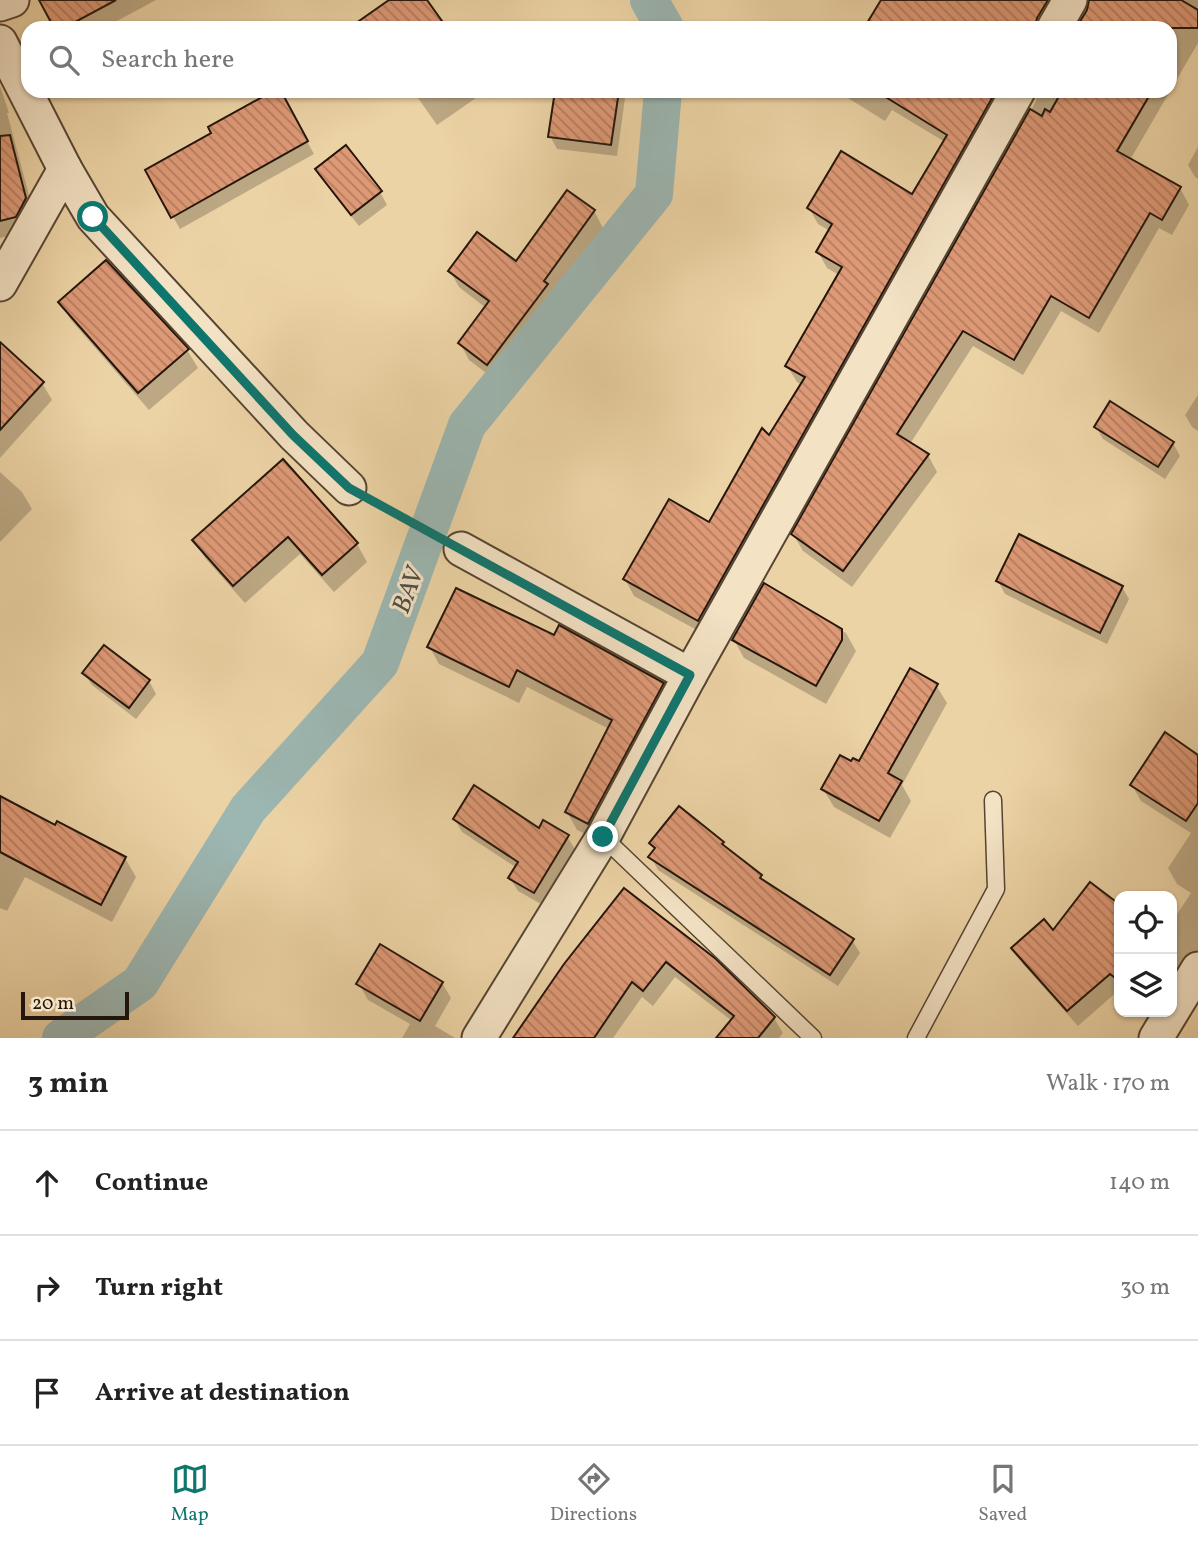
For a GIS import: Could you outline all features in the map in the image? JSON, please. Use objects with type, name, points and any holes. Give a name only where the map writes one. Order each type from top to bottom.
[{"type":"street","points":[[0,4],[12,0]]},
{"type":"street","points":[[1058,21],[1070,0]]},
{"type":"street","points":[[0,43],[21,84]]},
{"type":"street","points":[[28,98],[93,217],[293,435],[349,488]]},
{"type":"street","points":[[479,1038],[603,837],[690,675],[1014,98]]},
{"type":"street","points":[[0,284],[65,169]]},
{"type":"street","points":[[461,550],[690,675]]},
{"type":"street","points":[[1156,1038],[1198,969]]},
{"type":"lane","points":[[916,1038],[996,889],[993,800]]},
{"type":"lane","points":[[603,837],[813,1038]]},
{"type":"path","points":[[349,488],[461,550]]},
{"type":"building","points":[[39,0],[116,0],[77,21],[50,21]]},
{"type":"building","points":[[389,0],[427,0],[442,21],[359,21]]},
{"type":"building","points":[[881,0],[1048,0],[1036,21],[868,21]]},
{"type":"building","points":[[1089,0],[1181,0],[1198,10],[1198,28],[1177,28],[1177,21],[1080,21]]},
{"type":"building","points":[[260,98],[285,98],[308,141],[171,218],[145,170],[211,133],[208,127]]},
{"type":"building","points":[[554,98],[618,98],[611,145],[548,137]]},
{"type":"building","points":[[887,98],[992,98],[698,621],[623,579],[669,499],[709,522],[762,428],[769,435],[805,377],[785,366],[842,267],[816,252],[832,224],[807,208],[841,151],[912,194],[947,135]]},
{"type":"building","points":[[1058,98],[1148,98],[1117,151],[1181,187],[1162,220],[1150,213],[1089,318],[1051,296],[1014,360],[963,331],[897,434],[929,454],[843,571],[791,534],[1030,109],[1042,116],[1045,109],[1050,112]]},
{"type":"building","points":[[10,135],[26,198],[16,217],[0,221],[0,136]]},
{"type":"building","points":[[346,145],[382,191],[351,215],[315,169]]},
{"type":"building","points":[[567,190],[595,210],[544,281],[548,284],[487,365],[458,343],[489,301],[448,271],[477,232],[516,261]]},
{"type":"building","points":[[106,260],[189,349],[138,393],[58,302]]},
{"type":"building","points":[[0,342],[44,382],[0,430]]},
{"type":"building","points":[[1110,401],[1174,442],[1158,467],[1094,427]]},
{"type":"building","points":[[283,459],[358,543],[322,575],[288,537],[233,586],[192,540]]},
{"type":"building","points":[[1019,534],[1123,586],[1100,633],[996,581]]},
{"type":"building","points":[[764,583],[842,629],[842,640],[816,686],[732,640]]},
{"type":"building","points":[[456,588],[554,635],[559,625],[664,683],[588,824],[565,812],[612,720],[517,670],[509,687],[427,647]]},
{"type":"building","points":[[104,645],[150,680],[129,708],[82,673]]},
{"type":"building","points":[[910,668],[938,684],[888,773],[902,781],[879,821],[821,789],[840,755],[851,761],[853,758],[859,761]]},
{"type":"building","points":[[1165,732],[1198,755],[1198,803],[1186,821],[1130,785]]},
{"type":"building","points":[[474,785],[539,828],[543,820],[569,835],[534,893],[508,878],[518,862],[453,819]]},
{"type":"building","points":[[0,796],[55,825],[57,821],[126,857],[101,905],[0,852]]},
{"type":"building","points":[[679,806],[762,875],[760,878],[854,939],[830,975],[648,857],[655,848],[649,843]]},
{"type":"building","points":[[1090,882],[1114,900],[1114,977],[1110,974],[1067,1011],[1011,948],[1044,919],[1053,930]]},
{"type":"building","points":[[624,888],[716,959],[775,1017],[758,1038],[716,1038],[734,1016],[666,962],[643,991],[632,982],[594,1038],[513,1038],[564,964]]},
{"type":"building","points":[[380,944],[443,982],[420,1021],[356,984]]},
{"type":"waterway","name":"BAV","points":[[649,0],[661,21]]},
{"type":"waterway","name":"BAV","points":[[61,1038],[140,983],[248,809],[380,663],[467,425],[654,194],[662,98]]},
{"type":"route","points":[[93,217],[293,435],[349,488],[690,675],[603,837]]}]
